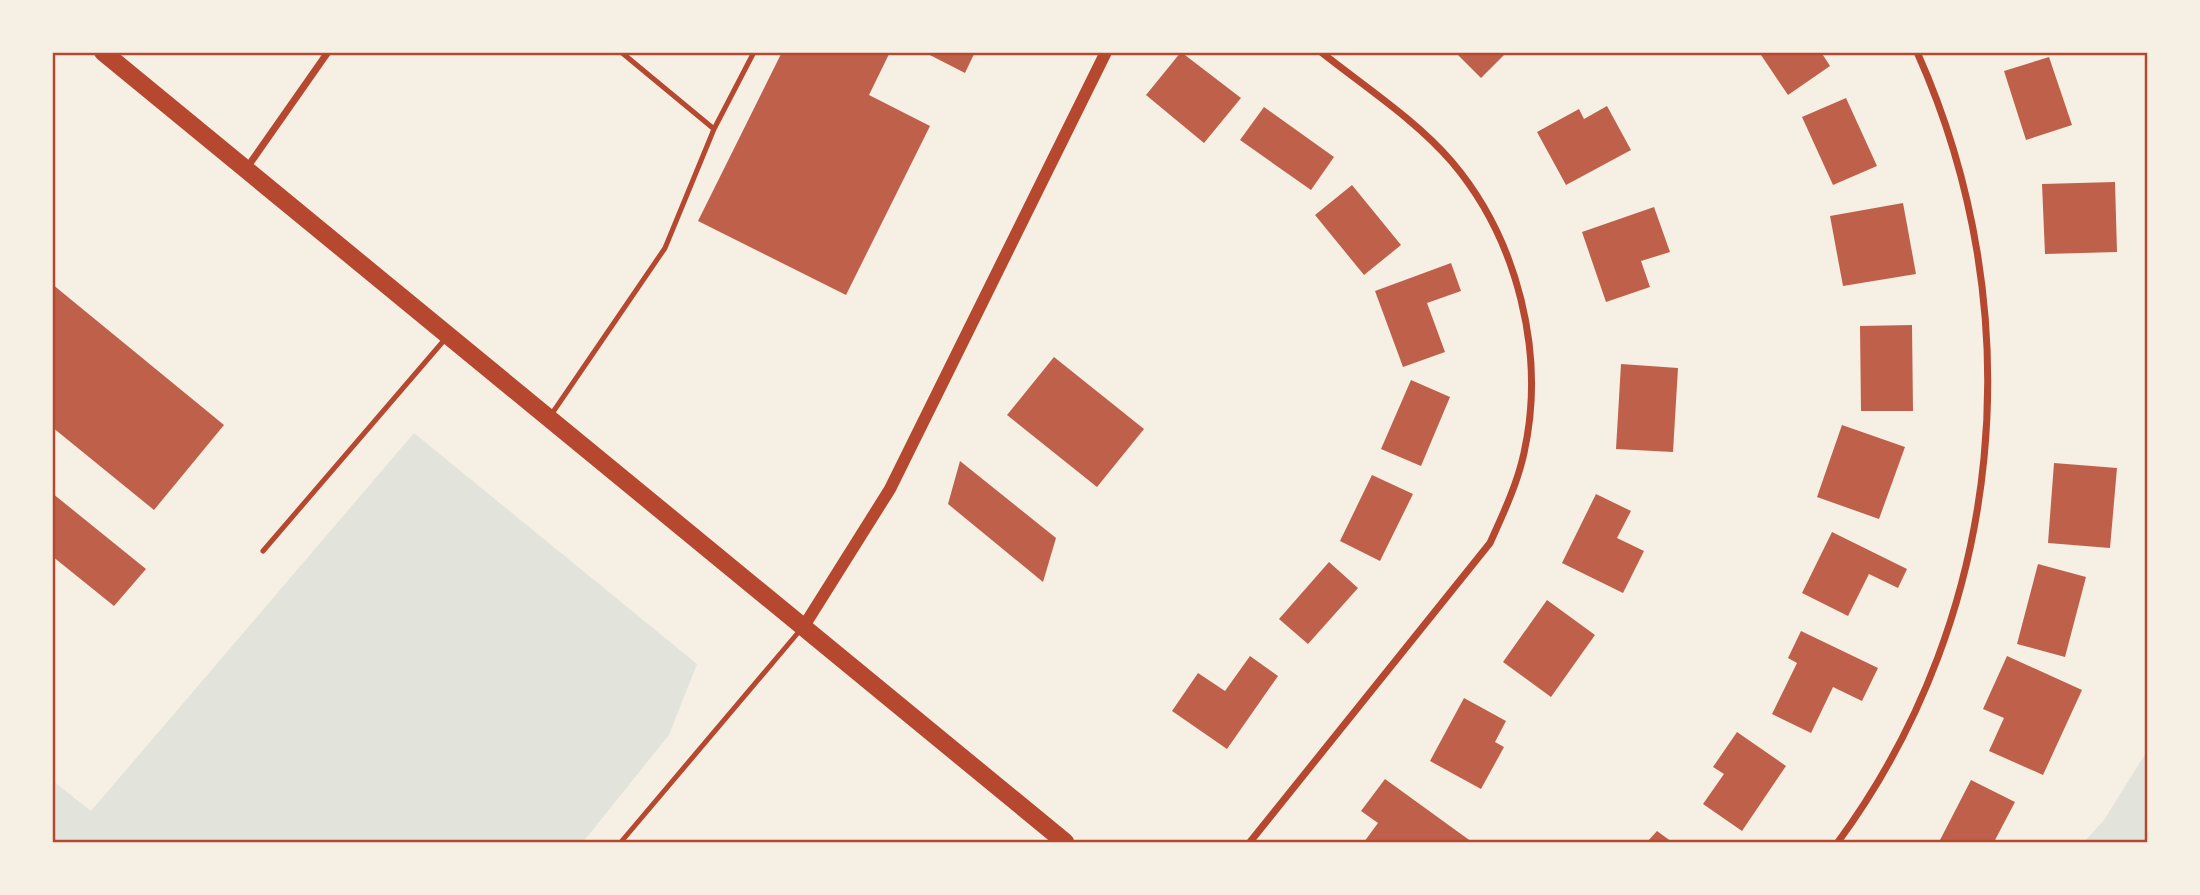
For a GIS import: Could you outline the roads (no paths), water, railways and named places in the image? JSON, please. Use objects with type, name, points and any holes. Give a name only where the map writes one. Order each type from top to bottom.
[{"type":"main road","points":[[103,52],[1065,842]]},
{"type":"street","points":[[246,170],[328,52]]},
{"type":"street","points":[[804,626],[890,489],[1106,52]]},
{"type":"street","points":[[1250,842],[1490,543],[1510,499],[1524,452],[1532,386],[1524,310],[1506,252],[1472,189],[1435,144],[1321,52]]},
{"type":"street","points":[[1838,842],[1909,726],[1953,617],[1975,533],[1986,445],[1989,347],[1985,305],[1952,140],[1917,52]]},
{"type":"lane","points":[[621,52],[714,130]]},
{"type":"lane","points":[[550,418],[665,248],[714,130],[754,52]]},
{"type":"lane","points":[[263,551],[448,335]]},
{"type":"lane","points":[[621,842],[804,626]]}]
